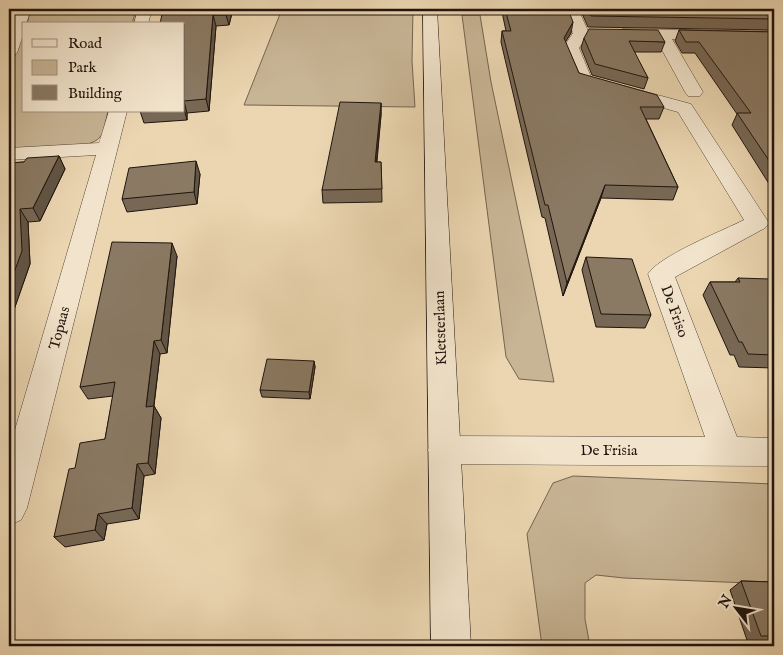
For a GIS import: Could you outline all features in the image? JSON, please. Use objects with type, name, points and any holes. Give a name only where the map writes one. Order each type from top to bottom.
[{"type":"street","points":[[9,53],[24,9]]},
{"type":"street","points":[[142,22],[145,9]]},
{"type":"street","name":"Kletsterlaan","points":[[430,9],[451,646]]},
{"type":"street","points":[[571,9],[597,33],[774,36]]},
{"type":"street","name":"De Friso","points":[[597,33],[571,48],[584,80],[685,108],[766,227],[691,256],[661,274],[726,451]]},
{"type":"street","points":[[661,34],[694,92]]},
{"type":"street","name":"Topaas","points":[[9,508],[118,112]]},
{"type":"street","points":[[9,154],[108,148]]},
{"type":"street","name":"De Frisia","points":[[444,450],[774,452]]},
{"type":"green space","points":[[36,9],[136,9],[133,22],[28,22],[30,13]]},
{"type":"green space","points":[[282,9],[413,9],[412,61],[415,107],[244,105]]},
{"type":"green space","points":[[462,15],[480,15],[491,82],[554,382],[519,379],[506,357]]},
{"type":"green space","points":[[22,36],[22,112],[108,112],[100,137],[94,142],[72,147],[9,150],[9,72]]},
{"type":"green space","points":[[573,476],[774,484],[774,584],[624,578],[596,575],[585,583],[585,619],[590,646],[542,646],[527,534],[553,483]]},
{"type":"building","points":[[163,9],[228,9],[226,15],[213,15],[206,99],[185,101],[185,22],[160,22]]},
{"type":"building","points":[[505,9],[568,9],[573,22],[564,38],[579,73],[657,95],[664,107],[640,107],[678,187],[605,185],[567,283],[548,205],[545,205],[502,31],[511,31]]},
{"type":"building","points":[[587,9],[774,9],[774,19],[591,16]]},
{"type":"building","points":[[589,29],[658,30],[665,42],[629,41],[648,78],[595,64],[584,38]]},
{"type":"building","points":[[679,30],[774,32],[774,168],[737,113],[751,113],[699,42],[686,42]]},
{"type":"building","points":[[340,102],[381,103],[375,162],[381,162],[382,189],[322,190]]},
{"type":"building","points":[[59,156],[33,208],[20,209],[22,251],[9,286],[9,163],[24,162],[27,158]]},
{"type":"building","points":[[196,161],[194,192],[122,199],[129,168]]},
{"type":"building","points":[[112,242],[172,243],[161,340],[154,341],[146,407],[154,406],[148,463],[137,464],[132,508],[98,514],[95,530],[54,537],[69,469],[75,468],[80,443],[105,439],[115,382],[80,387]]},
{"type":"building","points":[[586,257],[632,259],[651,315],[601,314]]},
{"type":"building","points":[[738,278],[770,279],[774,287],[774,355],[748,354],[742,342],[739,342],[710,282],[740,282]]},
{"type":"building","points":[[267,359],[314,361],[309,392],[260,390]]},
{"type":"building","points":[[741,581],[774,582],[774,636],[761,636]]}]
